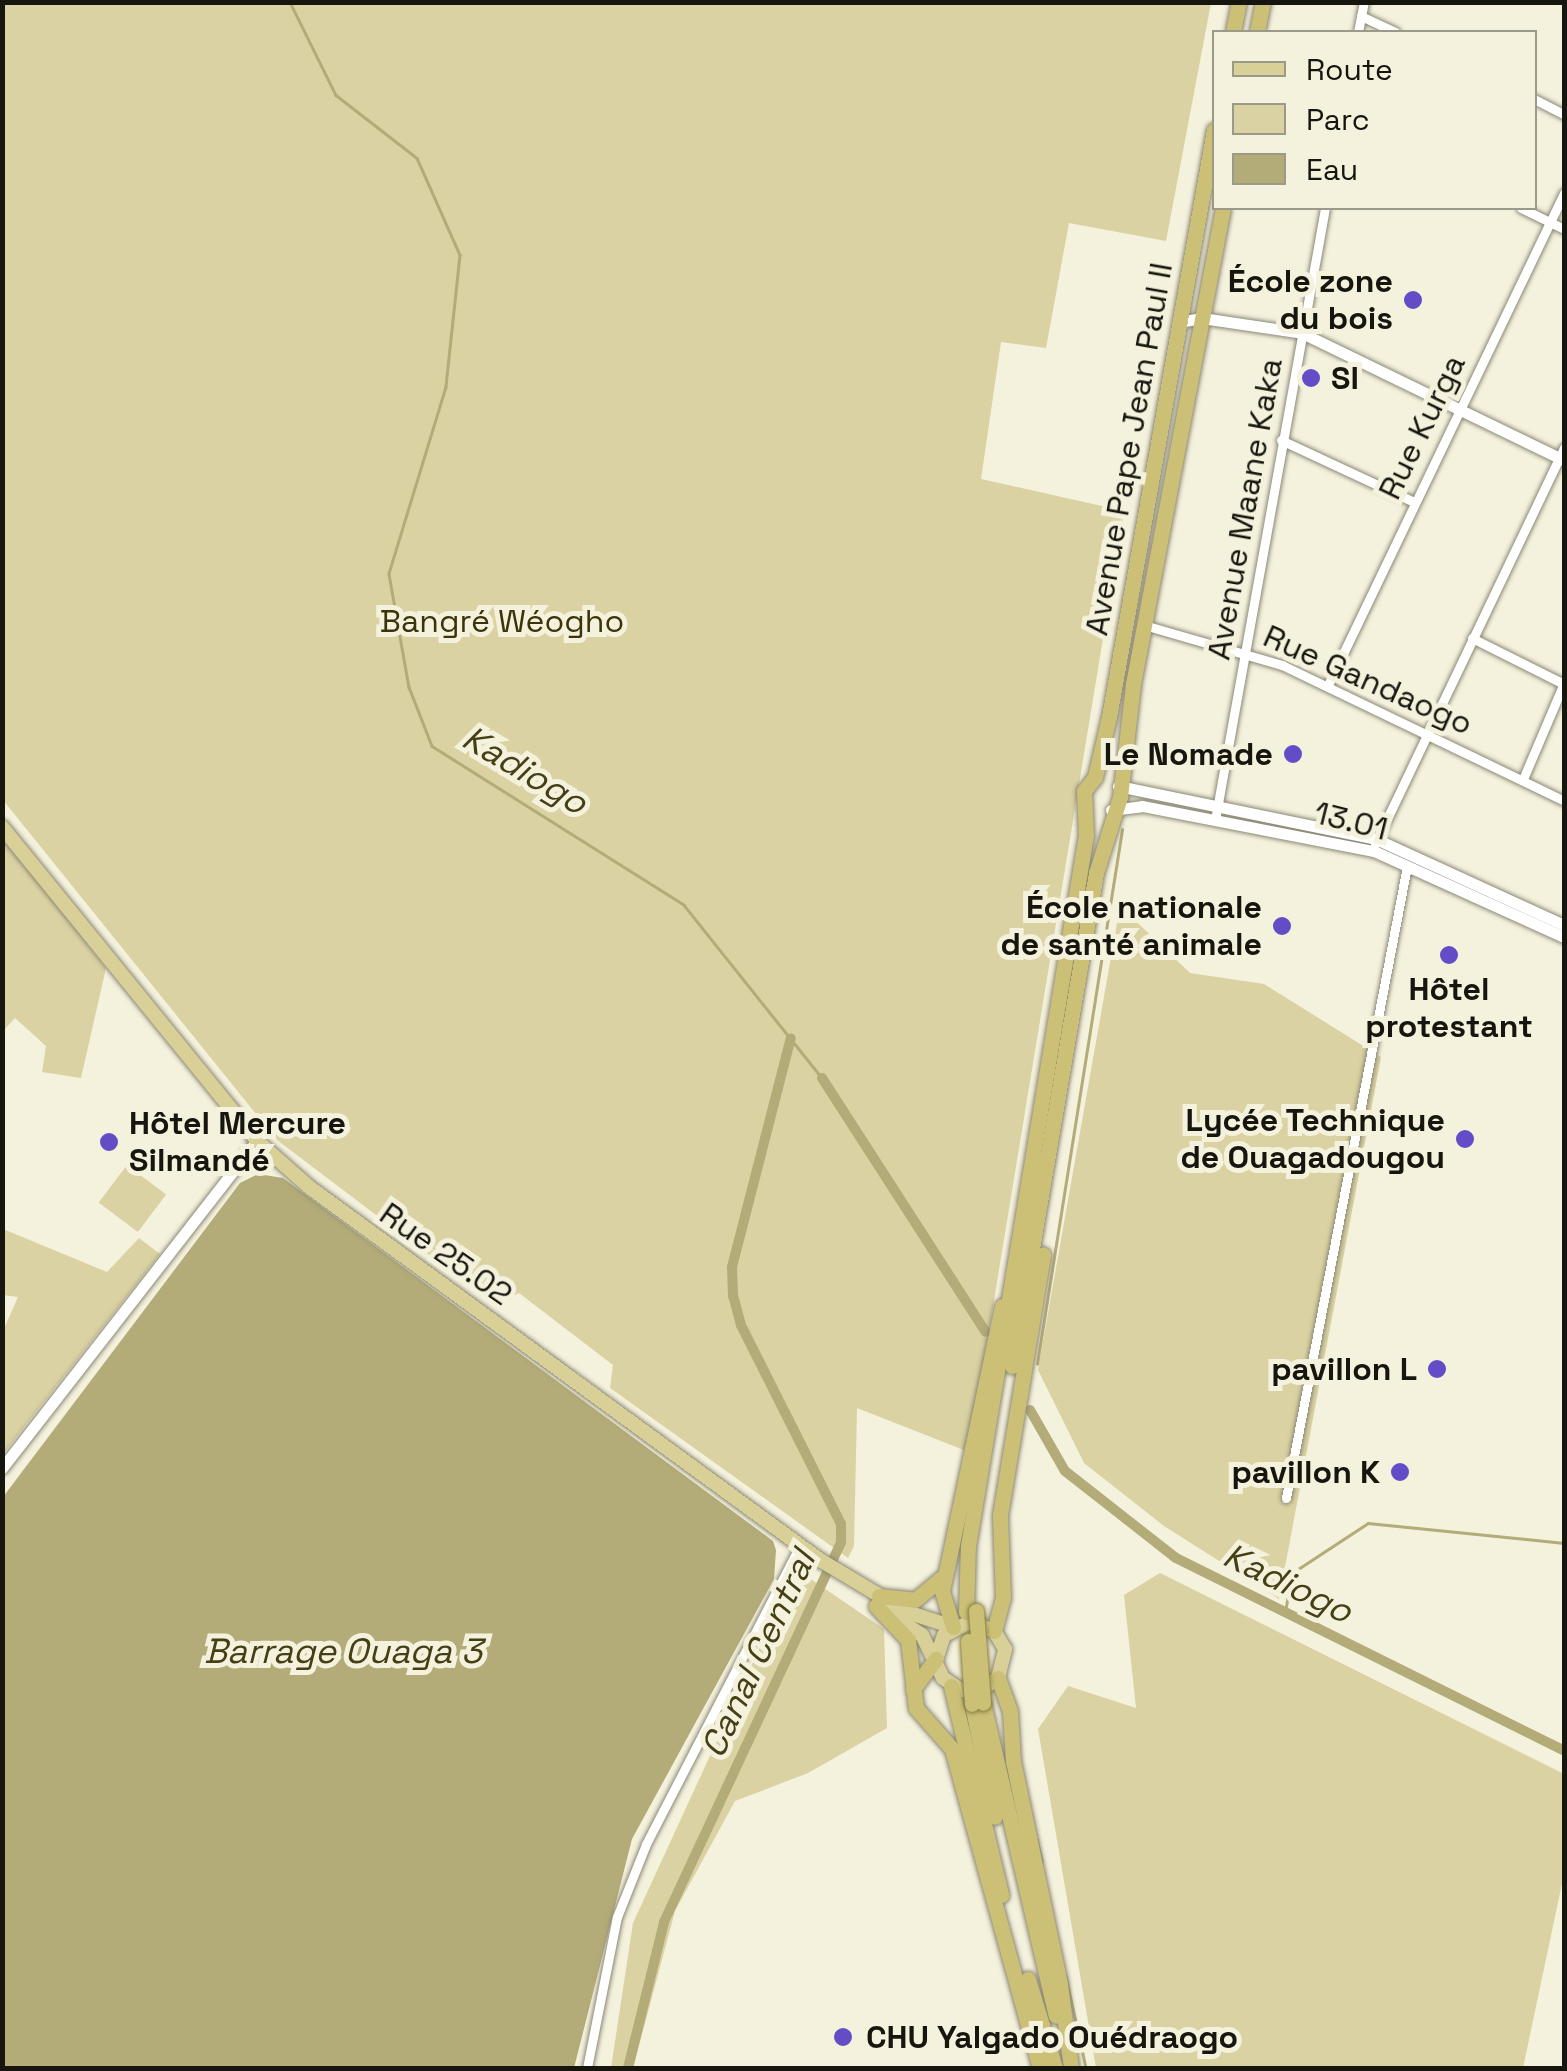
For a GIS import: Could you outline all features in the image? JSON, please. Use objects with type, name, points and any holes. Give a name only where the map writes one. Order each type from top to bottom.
[{"type":"highway","points":[[1234,30],[1239,2]]},
{"type":"highway","points":[[1256,30],[1262,2]]},
{"type":"highway","name":"Avenue Pape Jean Paul II","points":[[1038,1129],[1089,807],[1084,790],[1095,778],[1212,141]]},
{"type":"highway","name":"Avenue Pape Jean Paul II","points":[[1056,1136],[1144,625],[1223,210]]},
{"type":"highway","points":[[1095,778],[1108,777],[1118,786]]},
{"type":"highway","points":[[1089,807],[1111,810]]},
{"type":"highway","points":[[953,1627],[941,1604],[948,1555],[1038,1129]]},
{"type":"highway","points":[[1038,1129],[968,1546],[978,1704],[976,1745],[1055,2068]]},
{"type":"highway","points":[[971,1612],[978,1550],[1056,1136]]},
{"type":"highway","points":[[994,1631],[1004,1598],[1000,1515],[1028,1363],[1056,1136]]},
{"type":"highway","points":[[878,1601],[900,1601],[928,1593],[948,1555]]},
{"type":"highway","points":[[878,1601],[908,1640],[911,1692],[916,1708],[952,1749],[1040,2068]]},
{"type":"highway","points":[[911,1692],[936,1660]]},
{"type":"highway","points":[[998,1678],[1010,1711],[1013,1761],[1060,1984],[1070,2068]]},
{"type":"highway","points":[[952,1686],[1002,1896],[1055,2068]]},
{"type":"highway","points":[[978,1704],[1070,2068]]},
{"type":"main road","name":"Rue 25.02","points":[[2,827],[257,1141],[360,1227],[915,1628],[936,1660]]},
{"type":"main road","name":"Rue 25.02","points":[[878,1601],[953,1627]]},
{"type":"main road","points":[[979,1622],[994,1631],[1005,1649],[998,1678],[971,1692],[952,1686],[936,1660],[953,1627],[979,1622]]},
{"type":"street","points":[[1358,30],[1364,2]]},
{"type":"street","points":[[1361,16],[1392,30]]},
{"type":"street","points":[[1537,101],[1564,114]]},
{"type":"street","name":"Rue Kurga","points":[[1328,685],[1412,500],[1564,193]]},
{"type":"street","name":"Avenue Maane Kaka","points":[[1216,815],[1325,210]]},
{"type":"street","points":[[1525,210],[1564,229]]},
{"type":"street","points":[[1179,322],[1202,318],[1302,333],[1563,455],[1375,845]]},
{"type":"street","points":[[1282,440],[1412,500]]},
{"type":"street","name":"Rue Gandaogo","points":[[1144,625],[1246,652],[1328,685],[1564,800]]},
{"type":"street","points":[[1472,638],[1564,683],[1524,779]]},
{"type":"street","name":"13.01","points":[[1118,786],[1216,815]]},
{"type":"street","name":"13.01","points":[[1111,810],[1142,806],[1216,815],[1375,845],[1564,924]]},
{"type":"street","name":"13.01","points":[[1375,845],[1406,866],[1564,937]]},
{"type":"street","points":[[1286,1498],[1406,866]]},
{"type":"street","points":[[2,1468],[257,1141]]},
{"type":"street","points":[[586,2068],[612,1934],[646,1844],[800,1545]]},
{"type":"green space","name":"Bangré Wéogho","points":[[2,3],[1211,3],[1166,241],[1069,223],[1046,348],[1001,342],[981,479],[1124,511],[969,1452],[857,1408],[854,1546],[848,1558],[610,1388],[613,1365],[519,1293],[495,1305],[277,1140],[3,800]]},
{"type":"green space","points":[[3,837],[106,968],[81,1078],[42,1072],[46,1046],[15,1018],[3,1031]]},
{"type":"green space","points":[[1120,906],[1190,973],[1264,984],[1381,1057],[1279,1599],[1164,1526],[1084,1463],[1038,1370]]},
{"type":"green space","points":[[127,1165],[166,1194],[138,1232],[99,1203]]},
{"type":"green space","points":[[3,1229],[107,1272],[139,1238],[160,1254],[3,1454],[3,1331],[18,1297],[3,1295]]},
{"type":"green space","points":[[796,1569],[884,1629],[887,1728],[808,1773],[735,1801],[675,1911],[633,2068],[611,2068],[633,1923]]},
{"type":"green space","points":[[1160,1573],[1564,1774],[1564,1874],[1523,2068],[1096,2068],[1038,1729],[1068,1686],[1136,1708],[1124,1595]]},
{"type":"water","name":"Barrage Ouaga 3","points":[[258,1174],[283,1178],[773,1541],[774,1579],[632,1839],[574,2068],[3,2068],[3,1497],[240,1183]]},
{"type":"waterway","name":"Kadiogo","points":[[290,2],[336,95],[417,158],[460,255],[446,387],[389,574],[409,687],[432,746],[684,905],[822,1078]]},
{"type":"waterway","points":[[1037,1364],[1122,830]]},
{"type":"waterway","name":"Canal Central","points":[[628,2068],[664,1922],[841,1542],[841,1524],[741,1325],[733,1296],[732,1267],[791,1038]]},
{"type":"waterway","name":"Kadiogo","points":[[822,1078],[986,1332]]},
{"type":"waterway","name":"Kadiogo","points":[[1030,1410],[1065,1471],[1176,1558],[1564,1751]]},
{"type":"waterway","points":[[1285,1612],[1292,1573],[1368,1523],[1564,1543]]},
{"type":"waterway","points":[[1037,1839],[1042,1861]]},
{"type":"waterway","points":[[1066,1976],[1086,2068]]},
{"type":"place","name":"École zone du bois","points":[[1413,300]]},
{"type":"place","name":"SI","points":[[1311,378]]},
{"type":"place","name":"Le Nomade","points":[[1293,754]]},
{"type":"place","name":"École nationale de santé animale","points":[[1282,926]]},
{"type":"place","name":"Hôtel protestant","points":[[1449,955]]},
{"type":"place","name":"Lycée Technique de Ouagadougou","points":[[1465,1139]]},
{"type":"place","name":"Hôtel Mercure Silmandé","points":[[109,1142]]},
{"type":"place","name":"pavillon L","points":[[1437,1369]]},
{"type":"place","name":"pavillon K","points":[[1400,1472]]},
{"type":"place","name":"CHU Yalgado Ouédraogo","points":[[843,2037]]}]
